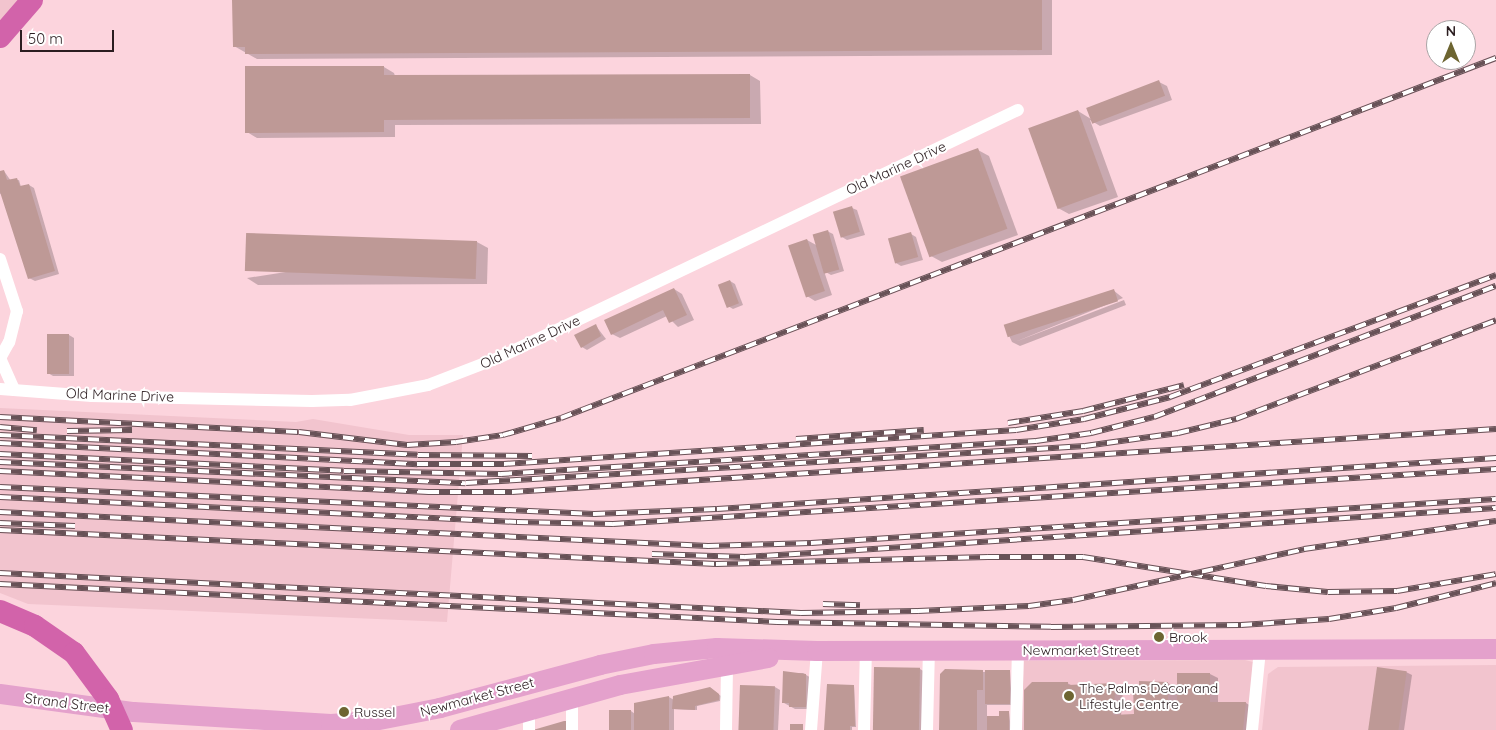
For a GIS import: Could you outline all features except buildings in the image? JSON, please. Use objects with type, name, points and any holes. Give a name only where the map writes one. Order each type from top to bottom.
[{"type":"highway","points":[[0,37],[32,0]]},
{"type":"highway","points":[[0,612],[52,636],[74,653],[128,721]]},
{"type":"main road","name":"Newmarket Street","points":[[128,721],[296,727],[374,721],[411,714],[600,665],[654,654],[717,648],[817,651],[1496,649]]},
{"type":"main road","name":"Newmarket Street","points":[[460,730],[492,726],[530,710],[666,674],[817,651]]},
{"type":"main road","name":"Strand Street","points":[[0,694],[128,721]]},
{"type":"street","name":"Old Marine Drive","points":[[0,389],[92,396],[312,401],[350,400],[428,385],[498,358],[1018,110]]},
{"type":"street","points":[[0,259],[16,305],[16,318],[0,358],[14,390]]},
{"type":"street","points":[[864,730],[866,650]]},
{"type":"street","points":[[927,730],[930,650]]},
{"type":"street","points":[[1016,730],[1018,650]]},
{"type":"street","points":[[1252,730],[1260,650]]},
{"type":"street","points":[[811,730],[817,651]]},
{"type":"street","points":[[726,730],[727,664]]},
{"type":"street","points":[[572,698],[572,730]]},
{"type":"street","points":[[529,730],[530,710]]},
{"type":"shaded area","points":[[0,0],[28,0],[0,29]]},
{"type":"shaded area","points":[[0,408],[296,422],[313,419],[409,435],[463,435],[447,622],[28,604],[0,593]]},
{"type":"shaded area","points":[[1245,660],[1253,662],[1248,730],[1021,730],[1024,661]]},
{"type":"shaded area","points":[[1496,665],[1496,730],[1262,730],[1268,674],[1278,667]]},
{"type":"railway","points":[[0,417],[299,432],[407,445],[456,442],[503,435],[561,418],[1496,58]]},
{"type":"railway","points":[[0,443],[417,464],[504,464],[1016,430],[1084,419],[1170,397],[1496,275]]},
{"type":"railway","points":[[0,454],[344,471],[501,474],[1036,441],[1091,433],[1154,417],[1496,286]]},
{"type":"railway","points":[[0,462],[466,483],[1085,446],[1178,433],[1236,419],[1496,320]]},
{"type":"railway","points":[[1008,423],[1083,411],[1184,385]]},
{"type":"railway","points":[[0,427],[37,430]]},
{"type":"railway","points":[[0,471],[428,492],[512,492],[1496,429]]},
{"type":"railway","points":[[67,431],[132,430]]},
{"type":"railway","points":[[796,439],[924,430]]},
{"type":"railway","points":[[0,435],[418,455],[532,456]]},
{"type":"railway","points":[[0,487],[594,514],[717,509],[1496,458]]},
{"type":"railway","points":[[0,497],[517,522],[613,524],[1496,469]]},
{"type":"railway","points":[[0,512],[708,546],[811,543],[1496,499]]},
{"type":"railway","points":[[652,554],[745,557],[1496,508]]},
{"type":"railway","points":[[0,573],[801,613],[918,611],[1029,606],[1073,600],[1304,549],[1496,521]]},
{"type":"railway","points":[[0,523],[75,526]]},
{"type":"railway","points":[[0,530],[716,564],[988,557],[1083,557],[1266,586],[1328,592],[1397,591],[1496,574]]},
{"type":"railway","points":[[0,584],[777,622],[1051,627],[1241,625],[1329,619],[1396,608],[1496,583]]},
{"type":"railway","points":[[823,604],[860,605]]},
{"type":"place","name":"Brook","points":[[1159,637]]},
{"type":"place","name":"The Palms Décor and Lifestyle Centre","points":[[1069,696]]},
{"type":"place","name":"Russel","points":[[344,712]]}]
